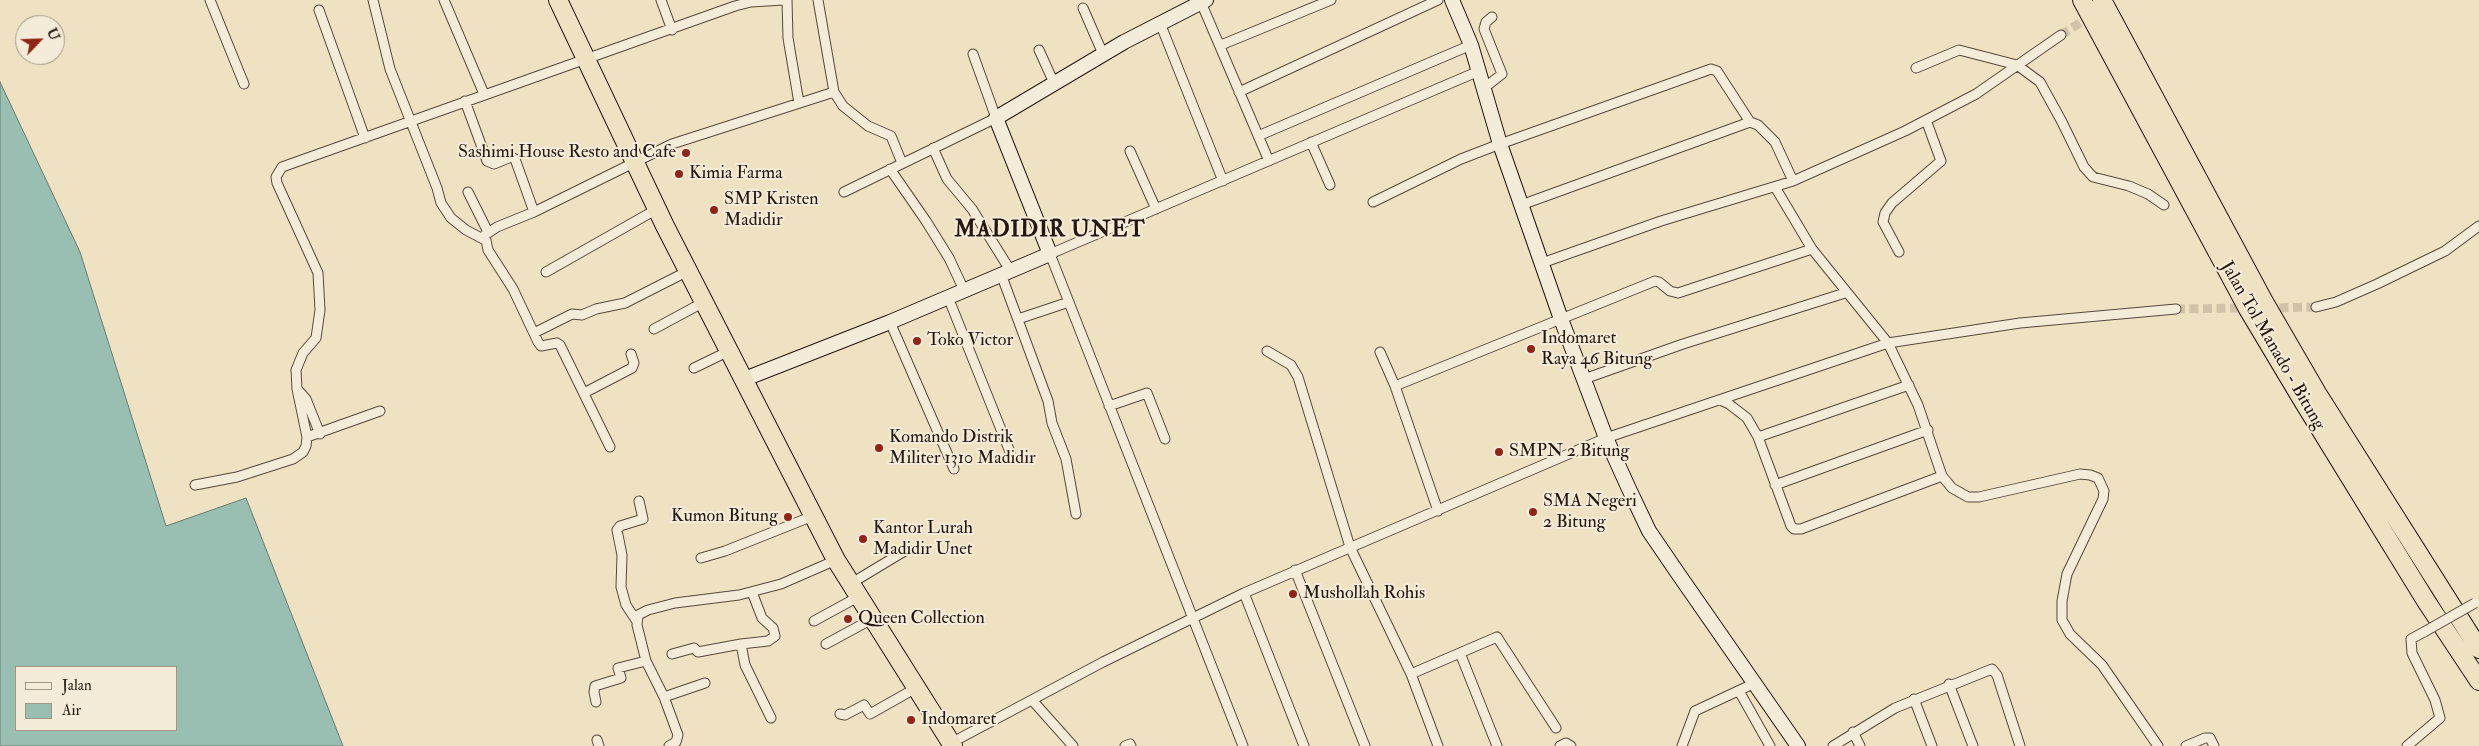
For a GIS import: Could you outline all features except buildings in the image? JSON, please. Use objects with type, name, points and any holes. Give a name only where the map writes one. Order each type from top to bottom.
[{"type":"highway","points":[[558,0],[657,209],[742,380],[836,560],[916,688],[949,745]]},
{"type":"highway","name":"Jalan Tol Manado - Bitung","points":[[2082,0],[2248,309],[2339,460],[2479,681]]},
{"type":"highway","name":"Jalan Tol Manado - Bitung","points":[[2102,0],[2264,300],[2322,401],[2479,649]]},
{"type":"street","points":[[210,0],[244,84]]},
{"type":"street","points":[[373,0],[390,69],[409,122],[447,213],[466,230],[486,236],[634,162],[700,133],[834,92]]},
{"type":"street","points":[[444,0],[484,94]]},
{"type":"street","points":[[661,0],[672,30]]},
{"type":"street","points":[[195,485],[237,477],[292,459],[306,446],[307,437],[297,389],[297,362],[316,338],[320,285],[314,260],[280,191],[276,176],[282,167],[484,94],[672,30],[735,6],[751,2],[783,0]]},
{"type":"street","points":[[787,0],[788,38],[799,103]]},
{"type":"street","points":[[818,0],[834,92],[843,106],[868,126],[891,136],[902,163]]},
{"type":"street","points":[[1220,45],[1331,0]]},
{"type":"street","points":[[1239,92],[1438,0]]},
{"type":"street","points":[[1452,0],[1471,45],[1520,205],[1606,438],[1649,530],[1798,746]]},
{"type":"street","points":[[844,192],[996,118],[1103,54],[1202,1],[1269,161]]},
{"type":"street","points":[[1083,8],[1103,54]]},
{"type":"street","points":[[319,10],[365,138]]},
{"type":"street","points":[[1484,88],[1502,74],[1484,29],[1486,22],[1492,17]]},
{"type":"street","points":[[1160,23],[1223,181]]},
{"type":"street","points":[[1542,263],[1662,221],[1793,181],[1926,120],[1976,94],[2061,34]]},
{"type":"street","points":[[1258,136],[1471,45]]},
{"type":"street","points":[[1039,50],[1054,83]]},
{"type":"street","points":[[1916,68],[1959,50],[2017,64],[2040,82],[2084,167],[2093,177],[2129,186],[2148,194],[2164,205]]},
{"type":"street","points":[[973,54],[996,118],[1243,746]]},
{"type":"street","points":[[1374,202],[1461,159],[1711,69],[1717,71],[1750,122],[1758,125],[1775,142],[1793,181]]},
{"type":"street","points":[[742,380],[890,322],[1479,71]]},
{"type":"street","points":[[465,101],[487,161],[494,164],[509,158],[515,159],[534,212]]},
{"type":"street","points":[[1899,252],[1883,222],[1885,213],[1892,203],[1941,161],[1926,120]]},
{"type":"street","points":[[1520,205],[1750,122]]},
{"type":"street","points":[[1310,142],[1330,185]]},
{"type":"street","points":[[933,148],[947,179],[972,209],[1005,272],[1018,319],[1041,378],[1052,423],[1066,459],[1076,514]]},
{"type":"street","points":[[1130,151],[1156,209]]},
{"type":"street","points":[[890,169],[949,258],[964,290]]},
{"type":"street","points":[[1775,187],[1812,249],[1845,293],[1888,343],[1909,385],[1928,430],[1942,476],[1952,488],[1968,497],[1979,497],[2080,474],[2098,478],[2104,491],[2103,500],[2067,574],[2062,601],[2062,620],[2070,634],[2102,665],[2158,746]]},
{"type":"street","points":[[468,192],[486,236],[488,250],[513,289],[541,346],[557,343],[560,345],[610,447]]},
{"type":"street","points":[[546,272],[657,209]]},
{"type":"street","points":[[2316,306],[2336,302],[2378,284],[2445,251],[2479,226]]},
{"type":"street","points":[[1395,386],[1655,281],[1670,291],[1678,293],[1812,249]]},
{"type":"street","points":[[534,333],[572,314],[582,315],[596,309],[625,303],[688,271]]},
{"type":"street","points":[[1584,379],[1683,344],[1845,293]]},
{"type":"street","points":[[948,297],[1010,452]]},
{"type":"street","points":[[654,329],[704,302]]},
{"type":"street","points":[[1018,319],[1069,302]]},
{"type":"street","points":[[949,745],[1032,700],[1244,593],[1606,438],[1888,343],[2020,323],[2176,310]]},
{"type":"street","points":[[890,322],[954,469]]},
{"type":"street","points":[[694,368],[729,351]]},
{"type":"street","points":[[1267,351],[1291,366],[1298,378],[1350,547],[1411,674],[1438,746]]},
{"type":"street","points":[[1380,352],[1395,386],[1438,511]]},
{"type":"street","points":[[584,393],[632,368],[634,363],[631,354]]},
{"type":"street","points":[[1758,437],[1909,385]]},
{"type":"street","points":[[297,389],[306,399],[320,434]]},
{"type":"street","points":[[1110,406],[1147,393],[1165,439]]},
{"type":"street","points":[[1720,400],[1729,404],[1747,418],[1758,437],[1791,526],[1801,529],[1942,476]]},
{"type":"street","points":[[307,437],[320,434],[380,411]]},
{"type":"street","points":[[1775,485],[1928,430]]},
{"type":"street","points":[[640,501],[643,519],[620,526],[617,530],[622,555],[621,587],[626,605],[636,620],[646,661],[664,698],[678,735],[676,742],[669,746]]},
{"type":"street","points":[[701,558],[725,551],[813,516]]},
{"type":"street","points":[[814,621],[908,549]]},
{"type":"street","points":[[636,620],[643,612],[675,603],[752,592],[780,584],[836,560]]},
{"type":"street","points":[[1295,570],[1365,746]]},
{"type":"street","points":[[672,654],[694,648],[698,652],[768,641],[775,636],[772,628],[762,618],[752,592]]},
{"type":"street","points":[[1244,593],[1304,746]]},
{"type":"street","points":[[2407,746],[2440,718],[2435,700],[2412,654],[2411,639],[2477,602]]},
{"type":"street","points":[[826,644],[872,619]]},
{"type":"street","points":[[1411,674],[1497,637],[1556,728]]},
{"type":"street","points":[[741,644],[745,665],[750,678],[772,718]]},
{"type":"street","points":[[1460,654],[1498,746]]},
{"type":"street","points":[[596,702],[595,686],[621,678],[618,668],[646,661]]},
{"type":"street","points":[[1833,746],[1854,732],[1914,699],[1989,669],[1995,670],[2020,746]]},
{"type":"street","points":[[664,698],[705,683]]},
{"type":"street","points":[[1682,746],[1695,711],[1703,705],[1755,683]]},
{"type":"street","points":[[1949,684],[1974,746]]},
{"type":"street","points":[[840,714],[845,715],[864,705],[870,714],[916,688]]},
{"type":"street","points":[[1739,691],[1770,746]]},
{"type":"street","points":[[1914,699],[1932,746]]},
{"type":"street","points":[[1032,700],[1073,746]]},
{"type":"street","points":[[1854,732],[1860,746]]},
{"type":"street","points":[[2186,746],[2205,738],[2210,738],[2214,746]]},
{"type":"street","points":[[1560,746],[1566,743],[1571,746]]},
{"type":"street","points":[[1125,746],[1130,744],[1131,746]]},
{"type":"water","points":[[0,82],[80,252],[166,526],[246,498],[343,746],[0,746]]},
{"type":"tunnel","points":[[2061,35],[2092,15]]},
{"type":"tunnel","points":[[2266,308],[2316,307]]},
{"type":"tunnel","points":[[2176,309],[2248,308]]},
{"type":"place","name":"Sashimi House Resto and Cafe","points":[[686,153]]},
{"type":"place","name":"Kimia Farma","points":[[679,174]]},
{"type":"place","name":"SMP Kristen Madidir","points":[[714,210]]},
{"type":"place","name":"Toko Victor","points":[[917,341]]},
{"type":"place","name":"Indomaret Raya 46 Bitung","points":[[1531,349]]},
{"type":"place","name":"Komando Distrik Militer 1310 Madidir","points":[[879,448]]},
{"type":"place","name":"SMPN 2 Bitung","points":[[1499,452]]},
{"type":"place","name":"SMA Negeri 2 Bitung","points":[[1533,512]]},
{"type":"place","name":"Kumon Bitung","points":[[788,517]]},
{"type":"place","name":"Kantor Lurah Madidir Unet","points":[[863,539]]},
{"type":"place","name":"Mushollah Rohis","points":[[1293,594]]},
{"type":"place","name":"Queen Collection","points":[[848,619]]},
{"type":"place","name":"Indomaret","points":[[911,720]]},
{"type":"district","name":"MADIDIR UNET","points":[[1050,231]]}]
